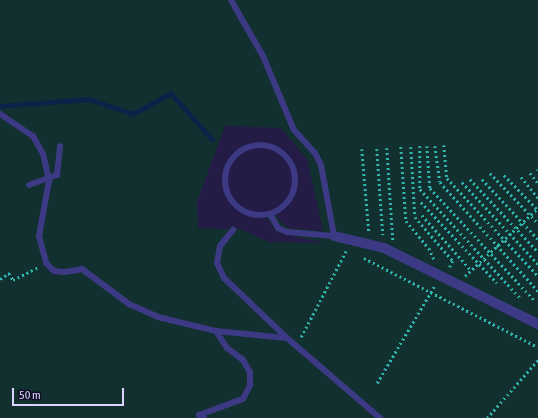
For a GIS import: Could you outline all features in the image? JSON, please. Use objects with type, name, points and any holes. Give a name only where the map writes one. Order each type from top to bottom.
[{"type":"street","points":[[334,236],[370,242],[394,252],[538,324]]},
{"type":"lane","points":[[231,0],[263,56],[294,130],[315,153],[321,165],[334,236],[286,232],[278,228],[270,214]]},
{"type":"lane","points":[[0,114],[33,136],[43,154],[49,181],[39,236],[46,263],[54,271],[64,272],[82,269],[129,304],[158,317],[216,331],[287,338]]},
{"type":"lane","points":[[29,185],[49,181],[57,175],[60,167],[60,146]]},
{"type":"lane","points":[[270,146],[287,157],[292,166],[294,187],[291,196],[270,214],[257,215],[241,209],[226,188],[230,163],[249,147],[270,146]]},
{"type":"lane","points":[[233,230],[220,246],[217,263],[224,278],[287,338],[380,418]]},
{"type":"lane","points":[[200,417],[243,399],[250,385],[250,372],[243,360],[227,348],[216,331]]},
{"type":"path","points":[[444,145],[448,178],[538,276]]},
{"type":"path","points":[[420,146],[420,189],[485,257],[521,299]]},
{"type":"path","points":[[427,146],[430,188],[535,301]]},
{"type":"path","points":[[435,146],[440,182],[499,244],[538,291]]},
{"type":"path","points":[[401,147],[406,221],[429,248],[443,276]]},
{"type":"path","points":[[377,383],[431,291],[453,261],[415,217],[412,147]]},
{"type":"path","points":[[387,148],[394,252]]},
{"type":"path","points":[[377,149],[384,248]]},
{"type":"path","points":[[362,150],[370,242]]},
{"type":"path","points":[[490,173],[538,223]]},
{"type":"path","points":[[530,173],[538,183]]},
{"type":"path","points":[[457,283],[538,209],[504,175]]},
{"type":"path","points":[[520,177],[538,198]]},
{"type":"path","points":[[470,178],[538,252]]},
{"type":"path","points":[[482,179],[538,239]]},
{"type":"path","points":[[462,182],[538,264]]},
{"type":"path","points":[[421,202],[496,283]]},
{"type":"path","points":[[422,215],[471,270]]},
{"type":"path","points":[[300,338],[350,244]]},
{"type":"path","points":[[364,258],[538,347]]},
{"type":"path","points":[[0,279],[9,273],[13,280],[46,263]]},
{"type":"path","points":[[488,418],[538,360]]},
{"type":"green space","points":[[0,0],[538,0],[538,418],[0,418]]},
{"type":"building","points":[[225,126],[281,128],[307,159],[323,231],[288,228],[270,210],[266,216],[276,232],[325,243],[269,242],[233,226],[228,229],[198,228],[197,202]]},
{"type":"waterway","points":[[0,106],[88,99],[133,114],[171,93],[212,139]]}]
